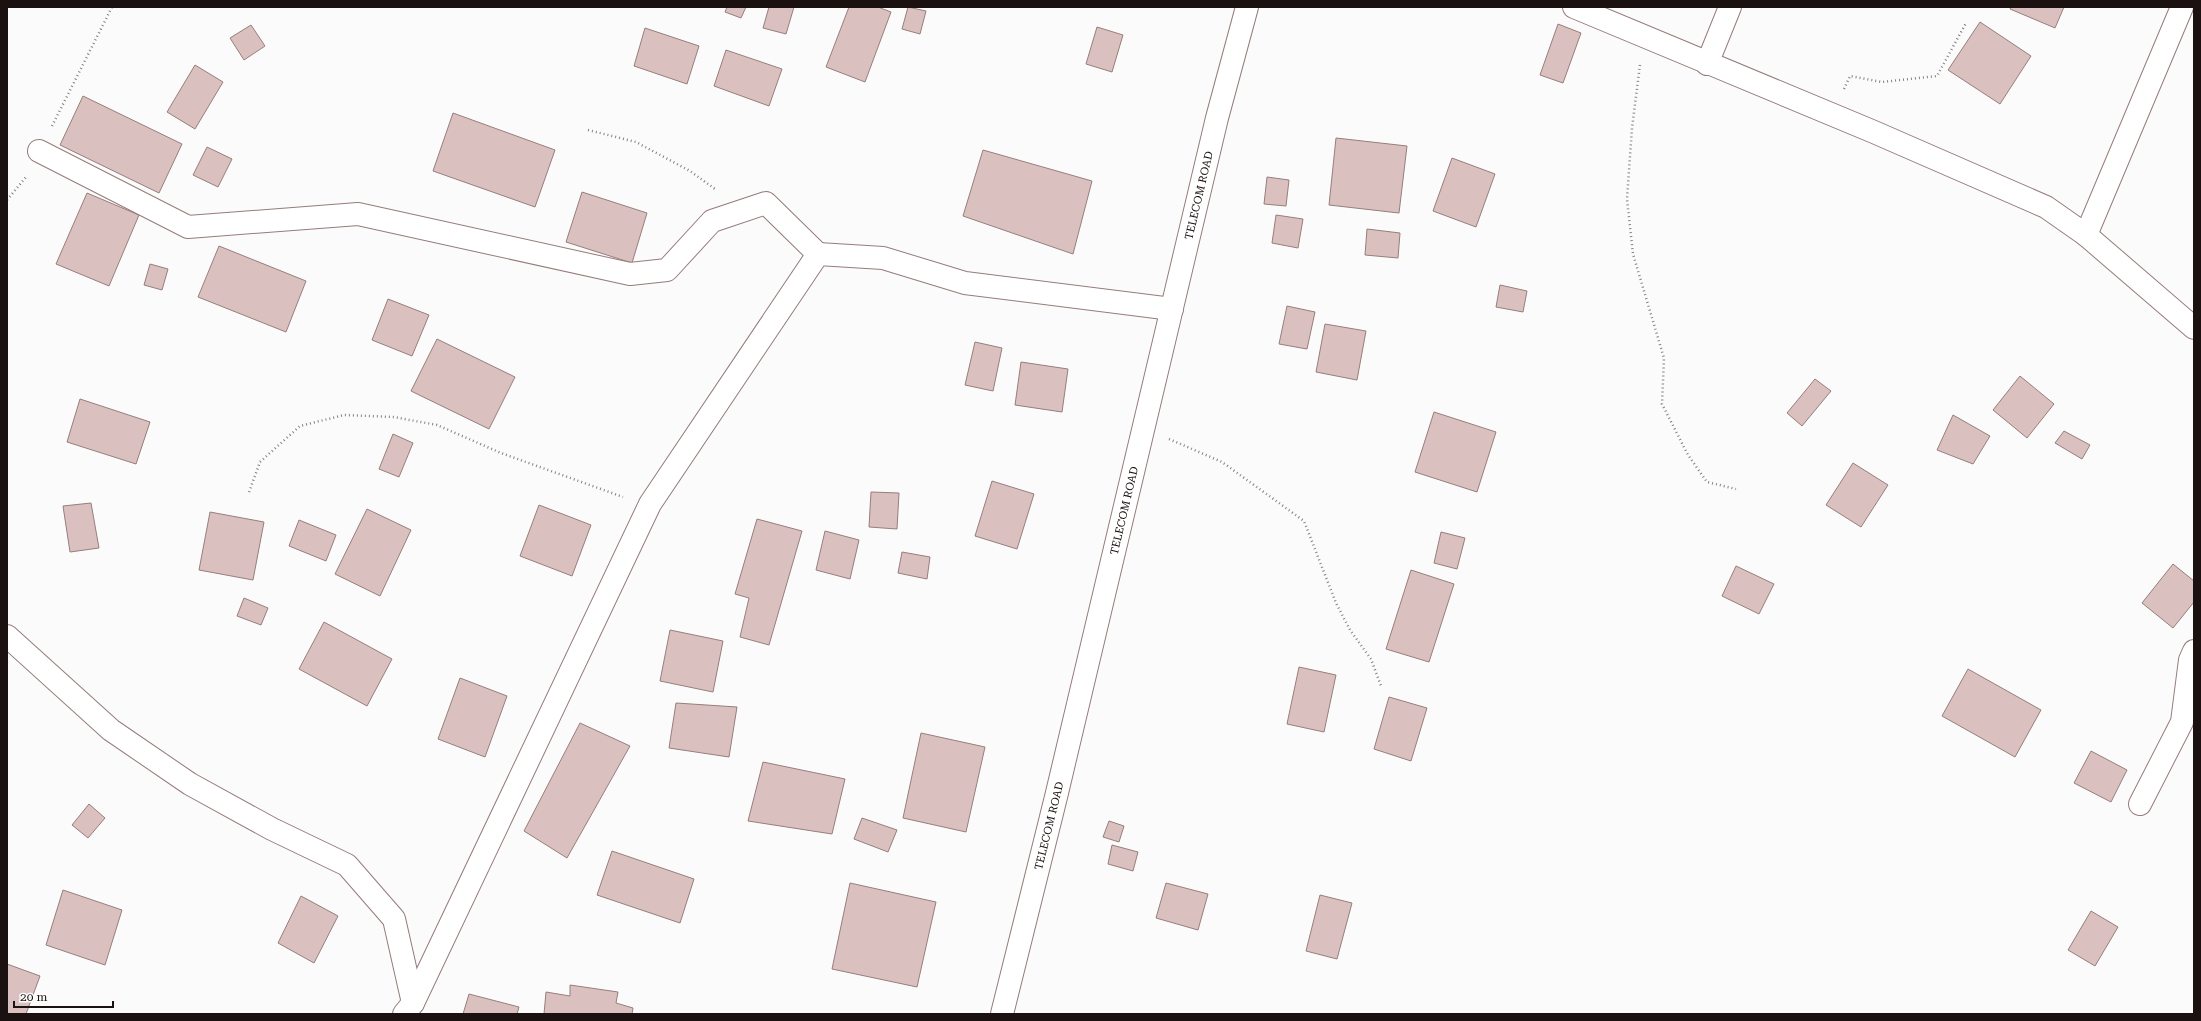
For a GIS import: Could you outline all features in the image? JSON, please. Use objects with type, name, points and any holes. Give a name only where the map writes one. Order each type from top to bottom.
[{"type":"street","name":"TELECOM ROAD","points":[[1002,1014],[1056,797],[1217,118],[1247,7]]},
{"type":"street","points":[[1574,7],[1707,64],[1833,115],[2046,207],[2086,235],[2194,328]]},
{"type":"street","points":[[1707,64],[1730,7]]},
{"type":"street","points":[[2086,235],[2182,7]]},
{"type":"street","points":[[39,151],[188,226],[358,214],[630,274],[667,270],[712,220],[766,203],[818,254],[883,258],[965,283],[1172,309]]},
{"type":"street","points":[[408,1008],[650,504],[818,254]]},
{"type":"street","points":[[7,636],[111,730],[190,784],[272,829],[347,865],[394,919],[408,1008]]},
{"type":"street","points":[[2140,804],[2182,722],[2190,660],[2194,650]]},
{"type":"path","points":[[7,200],[25,177],[112,7]]},
{"type":"path","points":[[1833,115],[1850,76],[1882,82],[1937,76],[1966,22]]},
{"type":"path","points":[[1644,36],[1632,128],[1627,199],[1633,254],[1664,358],[1662,404],[1688,455],[1707,482],[1736,489]]},
{"type":"path","points":[[588,130],[636,142],[690,171],[718,192]]},
{"type":"path","points":[[249,492],[260,462],[300,426],[344,415],[394,418],[437,425],[501,453],[607,492],[650,504]]},
{"type":"path","points":[[1143,428],[1222,462],[1304,521],[1336,603],[1350,630],[1371,659],[1380,686]]},
{"type":"building","points":[[727,7],[746,7],[741,18],[725,12]]},
{"type":"building","points":[[769,7],[794,7],[786,34],[763,28]]},
{"type":"building","points":[[849,7],[878,7],[891,12],[865,82],[826,67]]},
{"type":"building","points":[[908,7],[926,11],[920,34],[902,29]]},
{"type":"building","points":[[2011,7],[2064,7],[2055,28],[2010,9]]},
{"type":"building","points":[[1980,22],[2031,56],[2000,104],[1948,70]]},
{"type":"building","points":[[1558,24],[1581,33],[1563,83],[1540,75]]},
{"type":"building","points":[[251,25],[265,46],[244,60],[230,38]]},
{"type":"building","points":[[1097,27],[1123,35],[1112,72],[1086,64]]},
{"type":"building","points":[[645,28],[699,46],[687,84],[634,66]]},
{"type":"building","points":[[726,50],[782,69],[769,106],[714,86]]},
{"type":"building","points":[[195,65],[223,82],[195,129],[167,112]]},
{"type":"building","points":[[83,96],[182,144],[159,193],[60,145]]},
{"type":"building","points":[[453,113],[555,150],[535,207],[433,171]]},
{"type":"building","points":[[1336,138],[1407,146],[1399,213],[1329,205]]},
{"type":"building","points":[[207,147],[232,159],[218,187],[193,175]]},
{"type":"building","points":[[983,150],[1092,181],[1073,254],[963,216]]},
{"type":"building","points":[[1452,158],[1495,174],[1476,227],[1433,211]]},
{"type":"building","points":[[1267,177],[1289,180],[1286,206],[1264,204]]},
{"type":"building","points":[[582,192],[647,213],[632,263],[566,242]]},
{"type":"building","points":[[87,193],[139,215],[109,286],[56,264]]},
{"type":"building","points":[[1276,215],[1303,219],[1298,248],[1272,243]]},
{"type":"building","points":[[1367,229],[1400,233],[1398,258],[1365,255]]},
{"type":"building","points":[[219,246],[306,281],[286,332],[198,297]]},
{"type":"building","points":[[150,264],[168,269],[162,290],[144,285]]},
{"type":"building","points":[[1500,285],[1527,291],[1523,312],[1496,307]]},
{"type":"building","points":[[388,299],[429,315],[412,356],[372,340]]},
{"type":"building","points":[[1287,306],[1315,312],[1307,349],[1279,344]]},
{"type":"building","points":[[1325,324],[1366,331],[1357,380],[1316,372]]},
{"type":"building","points":[[437,339],[515,377],[489,429],[411,391]]},
{"type":"building","points":[[975,342],[1002,348],[993,391],[965,385]]},
{"type":"building","points":[[1021,362],[1068,369],[1062,412],[1015,405]]},
{"type":"building","points":[[2020,376],[2054,404],[2027,438],[1993,410]]},
{"type":"building","points":[[1815,379],[1831,391],[1802,426],[1787,413]]},
{"type":"building","points":[[80,399],[150,422],[136,464],[67,442]]},
{"type":"building","points":[[1434,412],[1496,432],[1477,492],[1415,472]]},
{"type":"building","points":[[1953,415],[1990,436],[1973,464],[1937,450]]},
{"type":"building","points":[[2064,431],[2090,445],[2082,459],[2055,443]]},
{"type":"building","points":[[393,434],[413,443],[399,477],[379,469]]},
{"type":"building","points":[[1853,463],[1888,485],[1861,527],[1826,505]]},
{"type":"building","points":[[992,481],[1034,494],[1017,549],[975,536]]},
{"type":"building","points":[[871,492],[899,493],[897,529],[869,527]]},
{"type":"building","points":[[91,503],[99,548],[70,552],[63,506]]},
{"type":"building","points":[[539,505],[591,525],[572,576],[520,556]]},
{"type":"building","points":[[367,509],[411,530],[380,596],[335,574]]},
{"type":"building","points":[[210,512],[264,522],[253,580],[199,570]]},
{"type":"building","points":[[757,519],[802,531],[769,645],[740,637],[749,598],[735,594]]},
{"type":"building","points":[[299,520],[336,535],[326,561],[289,546]]},
{"type":"building","points":[[825,531],[859,540],[850,579],[816,570]]},
{"type":"building","points":[[1441,532],[1465,538],[1457,569],[1434,563]]},
{"type":"building","points":[[902,552],[930,557],[927,579],[898,573]]},
{"type":"building","points":[[2173,564],[2194,581],[2194,602],[2173,628],[2142,603]]},
{"type":"building","points":[[1736,566],[1774,584],[1759,614],[1722,596]]},
{"type":"building","points":[[1411,570],[1454,584],[1429,662],[1386,649]]},
{"type":"building","points":[[244,598],[268,608],[261,625],[237,616]]},
{"type":"building","points":[[324,622],[392,659],[367,706],[299,669]]},
{"type":"building","points":[[670,630],[723,641],[713,692],[660,681]]},
{"type":"building","points":[[1299,667],[1336,675],[1324,732],[1287,724]]},
{"type":"building","points":[[1968,669],[2041,710],[2015,757],[1942,716]]},
{"type":"building","points":[[460,678],[507,696],[485,757],[438,739]]},
{"type":"building","points":[[1389,697],[1427,708],[1411,761],[1374,749]]},
{"type":"building","points":[[676,703],[737,707],[729,757],[669,748]]},
{"type":"building","points":[[580,723],[630,746],[567,858],[524,831]]},
{"type":"building","points":[[921,733],[985,747],[966,832],[903,818]]},
{"type":"building","points":[[2091,751],[2127,770],[2111,802],[2074,783]]},
{"type":"building","points":[[763,762],[845,779],[832,834],[748,821]]},
{"type":"building","points":[[89,804],[105,818],[88,838],[72,825]]},
{"type":"building","points":[[862,818],[897,830],[888,852],[854,839]]},
{"type":"building","points":[[1109,821],[1124,826],[1119,842],[1103,837]]},
{"type":"building","points":[[1112,845],[1138,852],[1133,871],[1108,864]]},
{"type":"building","points":[[612,851],[694,879],[680,923],[597,895]]},
{"type":"building","points":[[850,883],[936,902],[917,987],[832,969]]},
{"type":"building","points":[[1166,883],[1208,894],[1198,930],[1156,918]]},
{"type":"building","points":[[63,890],[122,910],[105,965],[46,945]]},
{"type":"building","points":[[1320,895],[1352,903],[1337,959],[1306,951]]},
{"type":"building","points":[[301,896],[338,916],[314,963],[278,943]]},
{"type":"building","points":[[2091,911],[2118,927],[2095,966],[2068,950]]},
{"type":"building","points":[[7,964],[40,976],[26,1014],[7,1014]]},
{"type":"building","points":[[570,985],[618,992],[616,1003],[633,1008],[632,1014],[544,1014],[546,992],[570,996]]},
{"type":"building","points":[[469,994],[519,1007],[517,1014],[463,1014]]}]
